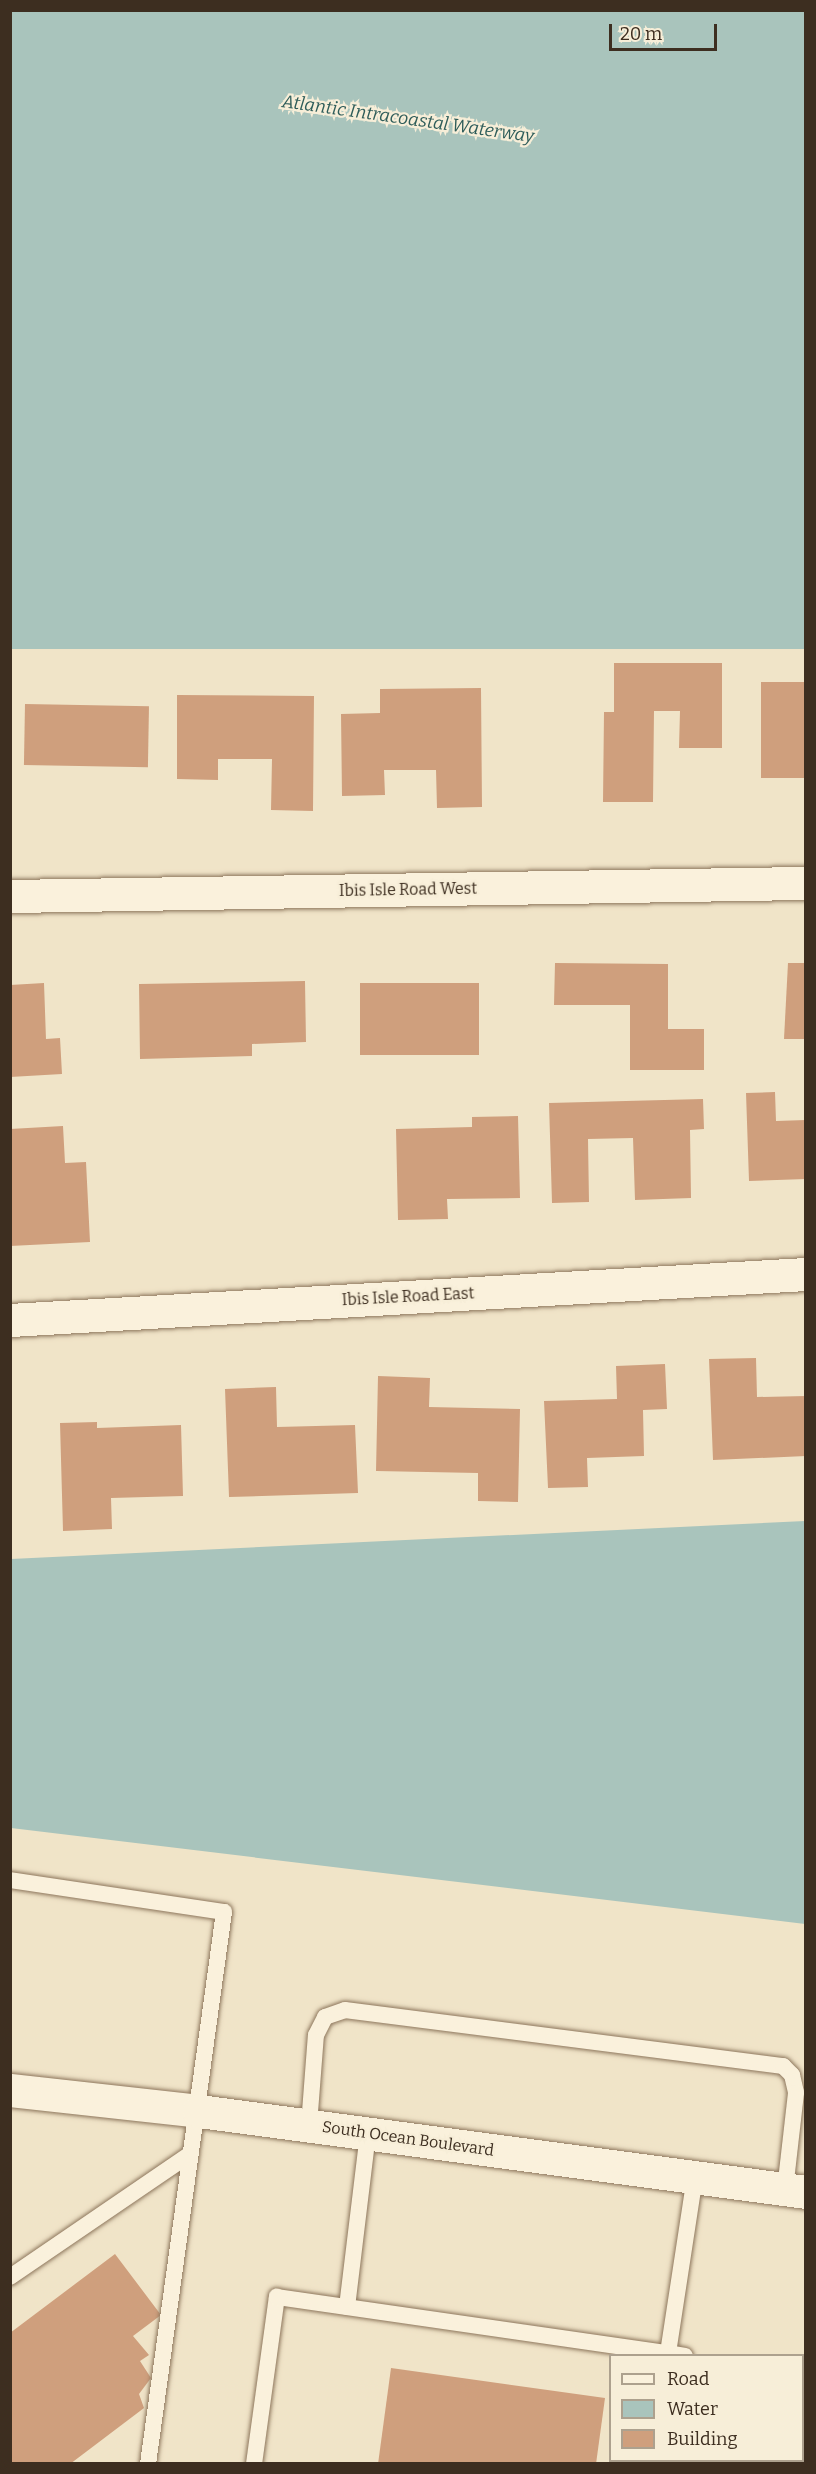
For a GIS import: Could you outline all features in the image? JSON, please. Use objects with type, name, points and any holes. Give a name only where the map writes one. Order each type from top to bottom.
[{"type":"street","name":"Ibis Isle Road West","points":[[10,896],[806,883]]},
{"type":"street","name":"Ibis Isle Road East","points":[[10,1320],[806,1274]]},
{"type":"street","name":"South Ocean Boulevard","points":[[10,2090],[199,2110],[795,2190]]},
{"type":"lane","points":[[10,1880],[224,1912],[199,2110],[190,2154],[148,2463]]},
{"type":"lane","points":[[309,2125],[316,2035],[325,2018],[345,2010],[783,2066],[792,2075],[796,2093],[795,2190]]},
{"type":"lane","points":[[347,2307],[368,2133]]},
{"type":"lane","points":[[10,2277],[190,2154]]},
{"type":"lane","points":[[668,2353],[695,2177]]},
{"type":"lane","points":[[254,2463],[277,2297],[676,2354]]},
{"type":"water","name":"Atlantic Intracoastal Waterway","points":[[10,11],[805,11],[805,649],[10,649]]},
{"type":"water","points":[[805,1521],[805,1924],[11,1828],[11,1559]]},
{"type":"building","points":[[614,663],[722,663],[722,748],[679,748],[680,711],[654,711],[653,802],[603,802],[604,712],[614,712]]},
{"type":"building","points":[[761,682],[805,682],[805,778],[761,778]]},
{"type":"building","points":[[481,688],[482,807],[437,808],[436,770],[384,770],[385,795],[342,796],[341,714],[380,713],[380,689]]},
{"type":"building","points":[[177,695],[314,696],[313,811],[271,810],[272,759],[218,759],[218,780],[177,779]]},
{"type":"building","points":[[25,704],[149,706],[148,767],[24,765]]},
{"type":"building","points":[[555,963],[668,964],[668,1029],[704,1029],[704,1070],[630,1070],[630,1005],[554,1005]]},
{"type":"building","points":[[788,963],[806,963],[806,1039],[784,1039]]},
{"type":"building","points":[[305,981],[306,1042],[252,1044],[252,1056],[140,1059],[139,984]]},
{"type":"building","points":[[44,983],[46,1039],[60,1038],[62,1074],[10,1077],[10,985]]},
{"type":"building","points":[[360,983],[479,983],[479,1055],[360,1055]]},
{"type":"building","points":[[775,1092],[776,1121],[806,1120],[806,1179],[749,1181],[746,1093]]},
{"type":"building","points":[[703,1099],[704,1129],[690,1130],[691,1198],[635,1200],[633,1138],[588,1139],[589,1202],[552,1203],[549,1103]]},
{"type":"building","points":[[518,1116],[520,1198],[447,1199],[448,1219],[398,1220],[396,1129],[472,1127],[472,1117]]},
{"type":"building","points":[[63,1126],[65,1163],[86,1162],[90,1242],[10,1246],[10,1129]]},
{"type":"building","points":[[756,1358],[757,1397],[806,1396],[806,1456],[713,1460],[709,1359]]},
{"type":"building","points":[[665,1364],[667,1409],[643,1410],[644,1456],[587,1458],[588,1487],[548,1488],[544,1401],[617,1399],[616,1366]]},
{"type":"building","points":[[378,1376],[430,1378],[429,1407],[520,1409],[518,1502],[478,1501],[478,1473],[376,1471]]},
{"type":"building","points":[[276,1387],[277,1427],[355,1425],[358,1493],[229,1497],[225,1389]]},
{"type":"building","points":[[97,1422],[97,1428],[181,1425],[183,1496],[111,1498],[112,1529],[63,1531],[60,1423]]},
{"type":"building","points":[[115,2254],[161,2315],[133,2336],[149,2355],[140,2361],[151,2378],[139,2394],[144,2408],[70,2464],[10,2464],[10,2333]]},
{"type":"building","points":[[391,2368],[605,2398],[596,2464],[378,2464]]}]
